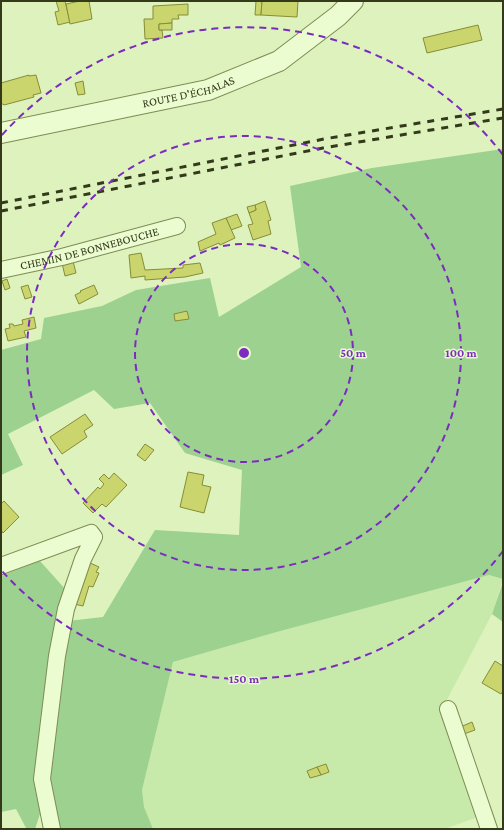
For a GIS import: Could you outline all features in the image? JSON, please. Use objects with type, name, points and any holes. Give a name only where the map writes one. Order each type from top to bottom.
[{"type":"street","name":"ROUTE D'ÉCHALAS","points":[[1,133],[208,90],[279,61],[338,16],[353,1]]},
{"type":"street","name":"CHEMIN DE BONNEBOUCHE","points":[[1,270],[62,257],[177,226]]},
{"type":"street","points":[[1,566],[91,533],[94,537],[83,558],[66,609],[57,656],[42,779],[52,829]]},
{"type":"street","points":[[448,709],[489,829]]},
{"type":"green space","points":[[503,149],[503,579],[489,575],[273,633],[173,662],[142,790],[144,807],[153,829],[58,829],[41,811],[35,829],[26,828],[16,809],[1,812],[1,576],[40,561],[66,590],[68,621],[103,617],[155,530],[239,535],[242,470],[185,453],[150,403],[114,409],[94,390],[8,434],[23,465],[1,475],[1,350],[41,339],[44,318],[102,306],[136,290],[210,278],[219,317],[301,267],[290,186],[372,168]]},
{"type":"green space","points":[[489,575],[503,579],[492,614],[442,709],[478,817],[444,829],[153,829],[144,807],[142,790],[173,662],[273,633]]},
{"type":"green space","points":[[503,582],[503,622],[492,614]]},
{"type":"building","points":[[56,1],[65,1],[70,22],[58,25],[55,12],[59,11]]},
{"type":"building","points":[[89,1],[92,19],[70,24],[66,4]]},
{"type":"building","points":[[256,1],[262,1],[261,15],[255,15]]},
{"type":"building","points":[[262,1],[298,1],[297,17],[261,15]]},
{"type":"building","points":[[188,4],[188,15],[178,15],[179,19],[172,19],[172,23],[159,24],[159,30],[162,30],[163,38],[145,39],[144,19],[153,19],[153,6]]},
{"type":"building","points":[[172,23],[172,30],[159,30],[159,24]]},
{"type":"building","points":[[478,25],[482,40],[427,53],[423,38]]},
{"type":"building","points":[[29,75],[36,75],[41,93],[33,95],[34,97],[4,105],[1,104],[1,83]]},
{"type":"building","points":[[83,81],[85,94],[78,95],[75,83]]},
{"type":"building","points":[[265,201],[271,220],[268,221],[271,234],[253,240],[248,225],[253,224],[249,213],[256,210],[255,205]]},
{"type":"building","points":[[255,205],[256,210],[249,213],[247,207]]},
{"type":"building","points":[[237,214],[242,226],[231,230],[226,218]]},
{"type":"building","points":[[226,218],[235,238],[220,245],[219,243],[200,251],[198,242],[216,234],[212,223]]},
{"type":"building","points":[[141,253],[145,270],[183,268],[183,265],[200,263],[203,273],[185,277],[145,280],[145,276],[131,278],[129,255]]},
{"type":"building","points":[[73,261],[76,273],[65,276],[62,263]]},
{"type":"building","points":[[7,279],[10,288],[5,290],[2,281]]},
{"type":"building","points":[[28,285],[32,297],[25,299],[21,287]]},
{"type":"building","points":[[94,285],[98,294],[79,304],[75,295],[81,292],[80,291]]},
{"type":"building","points":[[187,311],[189,319],[175,321],[174,314]]},
{"type":"building","points":[[34,317],[36,328],[24,331],[26,337],[8,341],[5,329],[10,328],[9,324],[13,324],[14,326],[23,324],[22,320]]},
{"type":"building","points":[[85,414],[93,425],[84,431],[87,437],[62,454],[50,437]]},
{"type":"building","points":[[145,444],[154,450],[145,461],[137,455]]},
{"type":"building","points":[[188,472],[204,475],[202,485],[211,487],[204,513],[180,507]]},
{"type":"building","points":[[114,473],[127,485],[106,507],[102,504],[93,513],[83,503],[98,487],[100,489],[104,484],[99,479],[104,474],[109,479]]},
{"type":"building","points":[[4,501],[19,517],[3,533],[1,530],[1,504]]},
{"type":"building","points":[[88,562],[99,567],[96,572],[99,573],[93,587],[89,586],[83,606],[74,604]]},
{"type":"building","points":[[495,661],[503,666],[503,691],[501,694],[482,683]]},
{"type":"building","points":[[472,722],[475,730],[461,735],[458,728]]},
{"type":"building","points":[[326,764],[329,772],[321,775],[317,767]]},
{"type":"building","points":[[317,767],[321,775],[310,778],[307,771]]},
{"type":"railway","points":[[1,203],[324,139],[503,109]]},
{"type":"railway","points":[[1,211],[323,148],[503,118]]}]
